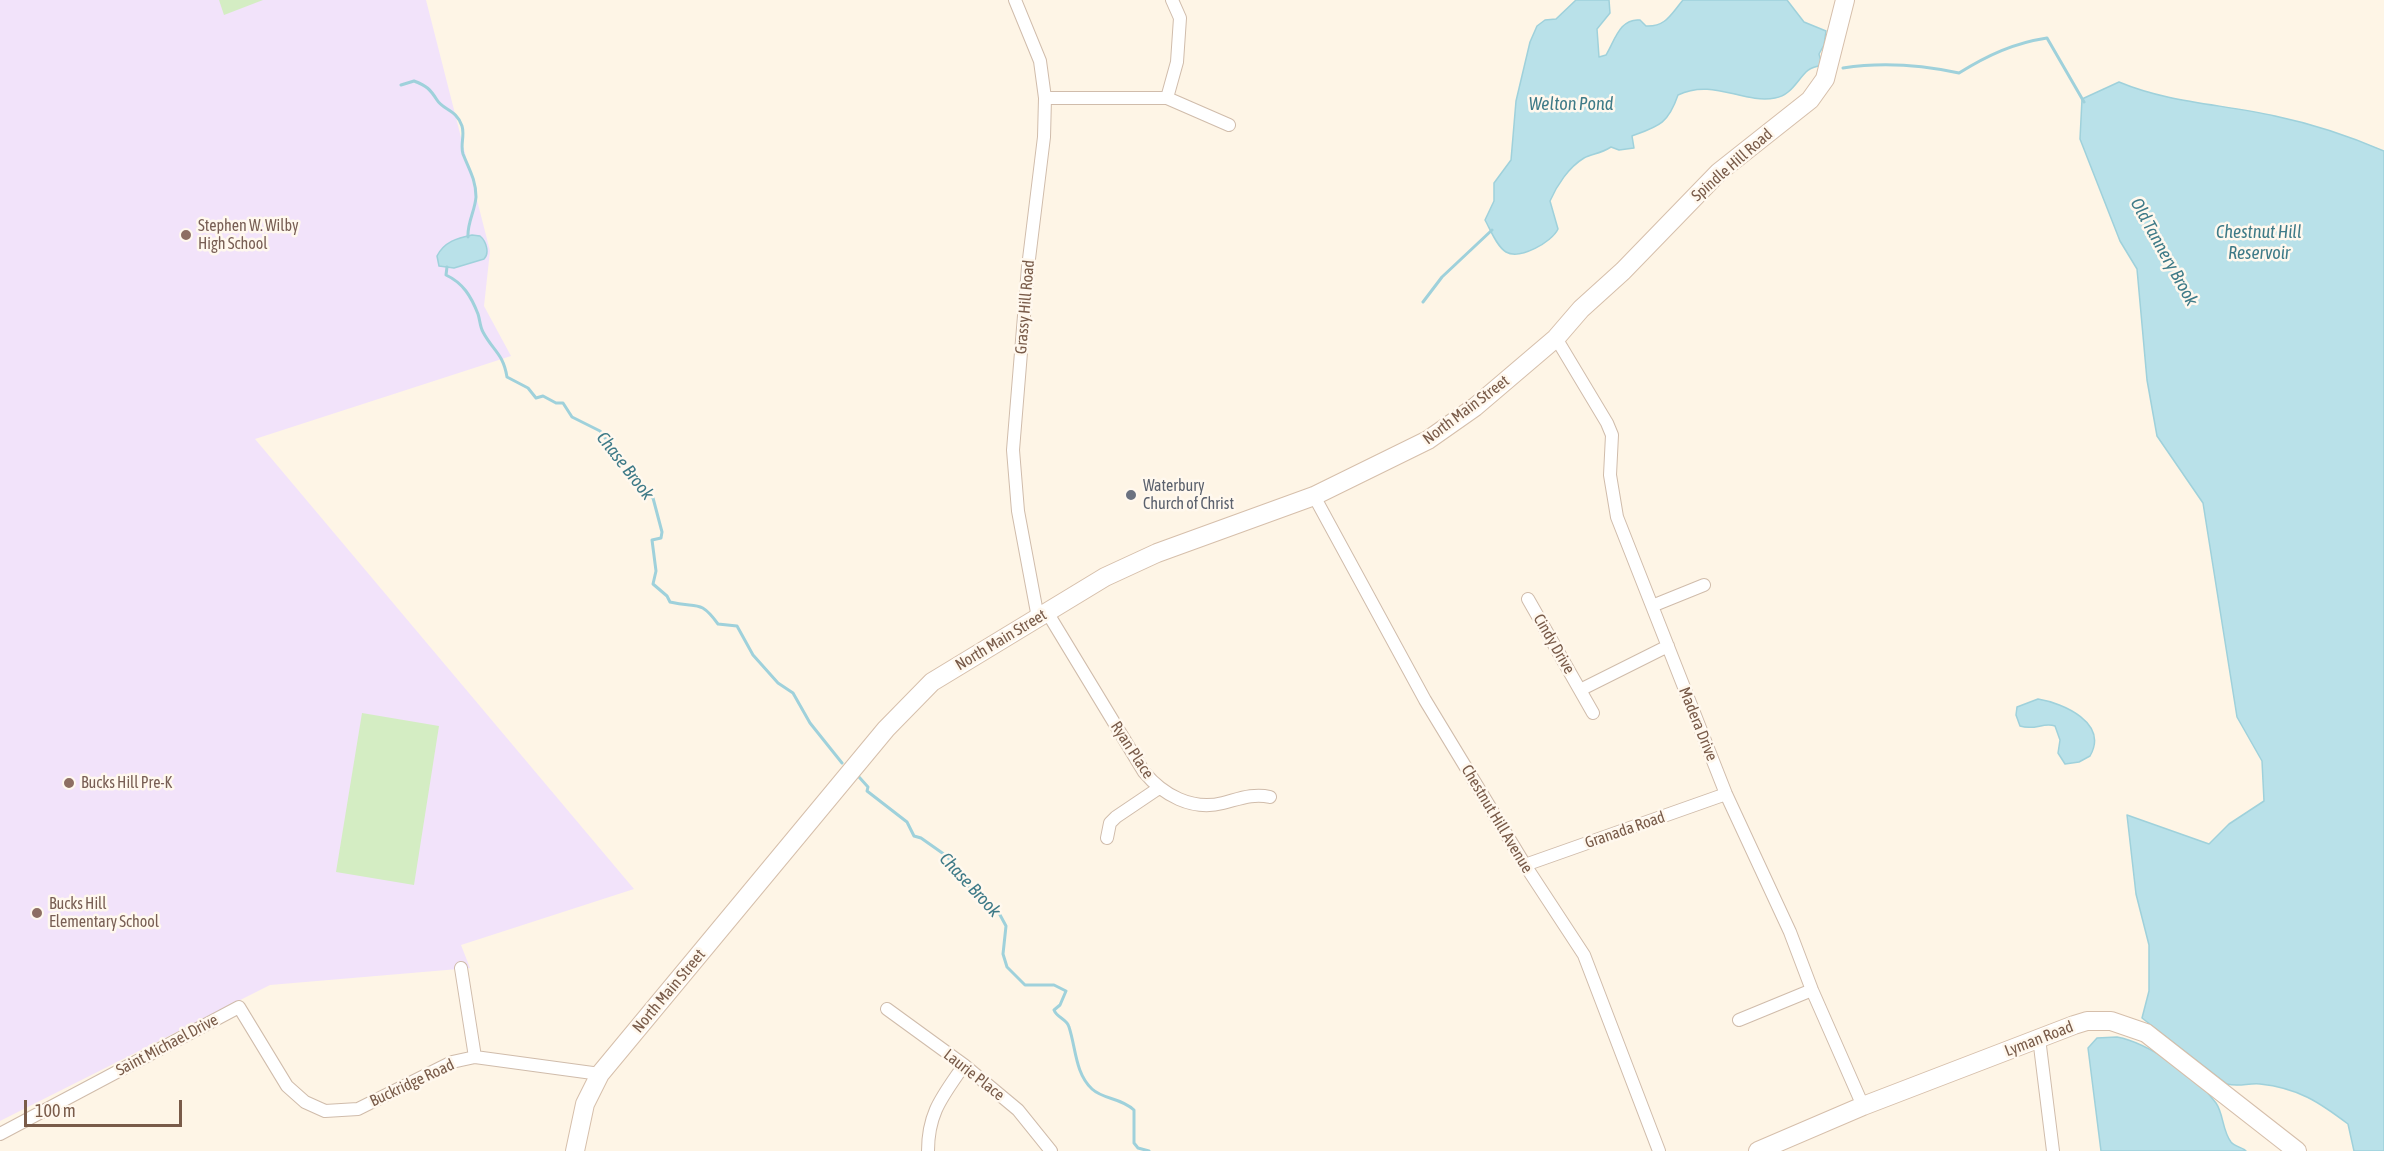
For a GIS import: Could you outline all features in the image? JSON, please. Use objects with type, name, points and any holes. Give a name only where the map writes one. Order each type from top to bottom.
[{"type":"main road","name":"Spindle Hill Road","points":[[1581,309],[1623,271],[1719,172],[1797,111],[1818,91],[1825,80],[1845,0]]},
{"type":"main road","name":"North Main Street","points":[[575,1151],[585,1104],[600,1074],[886,729],[932,682],[1105,577],[1157,552],[1314,496],[1428,440],[1475,407],[1556,338],[1581,309]]},
{"type":"main road","name":"Lyman Road","points":[[1758,1151],[1863,1106],[2087,1021],[2111,1021],[2134,1028],[2162,1044],[2296,1151]]},
{"type":"street","name":"Grassy Hill Road","points":[[1015,0],[1040,61],[1045,98],[1044,137],[1028,267],[1013,450],[1017,502],[1042,615]]},
{"type":"street","points":[[1167,98],[1177,62],[1180,18],[1172,0]]},
{"type":"street","points":[[1045,98],[1167,98],[1229,124]]},
{"type":"street","name":"Madera Drive","points":[[1556,338],[1608,423],[1612,435],[1610,475],[1617,518],[1726,794],[1791,932],[1812,990],[1863,1106]]},
{"type":"street","name":"Chestnut Hill Avenue","points":[[1314,496],[1425,700],[1525,865],[1584,955],[1659,1151]]},
{"type":"street","points":[[1652,606],[1704,585]]},
{"type":"street","name":"Cindy Drive","points":[[1528,599],[1593,713]]},
{"type":"street","name":"Ryan Place","points":[[1042,615],[1143,772],[1159,788],[1178,799],[1205,805],[1251,796],[1270,797]]},
{"type":"street","name":"Cindy Drive","points":[[1580,690],[1668,646]]},
{"type":"street","points":[[1107,838],[1110,823],[1116,817],[1159,788]]},
{"type":"street","name":"Granada Road","points":[[1525,865],[1726,794]]},
{"type":"street","points":[[461,968],[475,1057]]},
{"type":"street","points":[[1739,1020],[1812,990]]},
{"type":"street","name":"Buckridge Road","points":[[239,1007],[287,1086],[305,1102],[325,1111],[358,1109],[452,1062],[475,1057],[600,1074]]},
{"type":"street","name":"Saint Michael Drive","points":[[0,1134],[239,1007]]},
{"type":"street","name":"Laurie Place","points":[[887,1009],[964,1065],[1018,1110],[1051,1151]]},
{"type":"street","points":[[2039,1038],[2053,1151]]},
{"type":"street","points":[[928,1151],[928,1129],[935,1107],[964,1065]]},
{"type":"shaded area","points":[[0,0],[426,0],[490,251],[484,306],[511,356],[255,439],[634,889],[461,945],[470,968],[270,985],[0,1121]]},
{"type":"green space","points":[[219,0],[263,0],[224,15]]},
{"type":"green space","points":[[362,713],[439,726],[414,885],[336,872]]},
{"type":"water","name":"Welton Pond","points":[[1576,0],[1609,0],[1610,13],[1597,29],[1599,57],[1606,55],[1623,26],[1633,20],[1640,20],[1646,26],[1659,24],[1667,19],[1683,0],[1787,0],[1804,22],[1826,31],[1824,45],[1819,54],[1822,65],[1808,70],[1789,91],[1780,97],[1751,98],[1703,89],[1691,90],[1678,95],[1670,112],[1661,123],[1632,136],[1634,148],[1619,150],[1611,147],[1584,158],[1573,166],[1550,201],[1558,229],[1555,234],[1543,244],[1527,252],[1512,254],[1500,246],[1485,220],[1494,201],[1494,183],[1511,160],[1516,101],[1530,42],[1537,26],[1545,20],[1556,19]]},
{"type":"water","name":"Chestnut Hill Reservoir","points":[[2119,82],[2176,99],[2255,112],[2303,123],[2344,135],[2384,151],[2384,1151],[2354,1151],[2348,1124],[2307,1097],[2274,1086],[2227,1084],[2142,1018],[2149,991],[2149,945],[2136,894],[2127,815],[2209,844],[2229,824],[2264,801],[2262,761],[2237,717],[2203,503],[2157,436],[2147,380],[2137,269],[2120,241],[2080,139],[2082,99]]},
{"type":"water","points":[[472,235],[480,236],[484,241],[487,250],[484,259],[454,268],[439,266],[437,256],[443,247],[456,239]]},
{"type":"water","points":[[2038,699],[2059,705],[2081,717],[2093,734],[2094,744],[2090,756],[2079,762],[2065,764],[2058,753],[2060,740],[2055,726],[2030,728],[2020,726],[2016,715],[2017,707]]},
{"type":"water","points":[[2117,1037],[2143,1046],[2185,1072],[2216,1103],[2231,1142],[2246,1151],[2101,1151],[2088,1048],[2097,1038]]},
{"type":"waterway","name":"Old Tannery Brook","points":[[1843,68],[1901,65],[1959,73],[2002,51],[2023,43],[2047,38],[2084,102]]},
{"type":"waterway","name":"Chase Brook","points":[[401,85],[414,81],[425,86],[460,121],[463,129],[462,151],[476,191],[468,237]]},
{"type":"waterway","name":"Old Tannery Brook","points":[[1423,302],[1442,277],[1492,230]]},
{"type":"waterway","name":"Chase Brook","points":[[447,267],[446,275],[462,286],[472,301],[482,330],[500,357],[507,377],[528,388],[536,398],[543,396],[556,403],[563,403],[572,417],[600,431],[628,469],[637,477],[644,492],[653,498],[662,532],[661,538],[652,540],[656,571],[653,584],[667,596],[670,602],[702,607],[718,624],[737,626],[753,655],[778,683],[793,693],[810,723],[842,763]]},
{"type":"waterway","name":"Chase Brook","points":[[859,777],[868,787],[867,791],[907,822],[914,836],[921,838],[948,857],[954,871],[976,895],[999,913],[1006,926],[1003,954],[1007,967],[1025,985],[1054,985],[1066,991],[1060,1005],[1054,1010],[1068,1024],[1082,1076],[1097,1093],[1134,1110],[1134,1143],[1138,1148],[1149,1151]]},
{"type":"place","name":"Stephen W. Wilby High School","points":[[186,235]]},
{"type":"place","name":"Waterbury Church of Christ","points":[[1131,495]]},
{"type":"place","name":"Bucks Hill Pre-K","points":[[69,783]]},
{"type":"place","name":"Bucks Hill Elementary School","points":[[37,913]]}]
